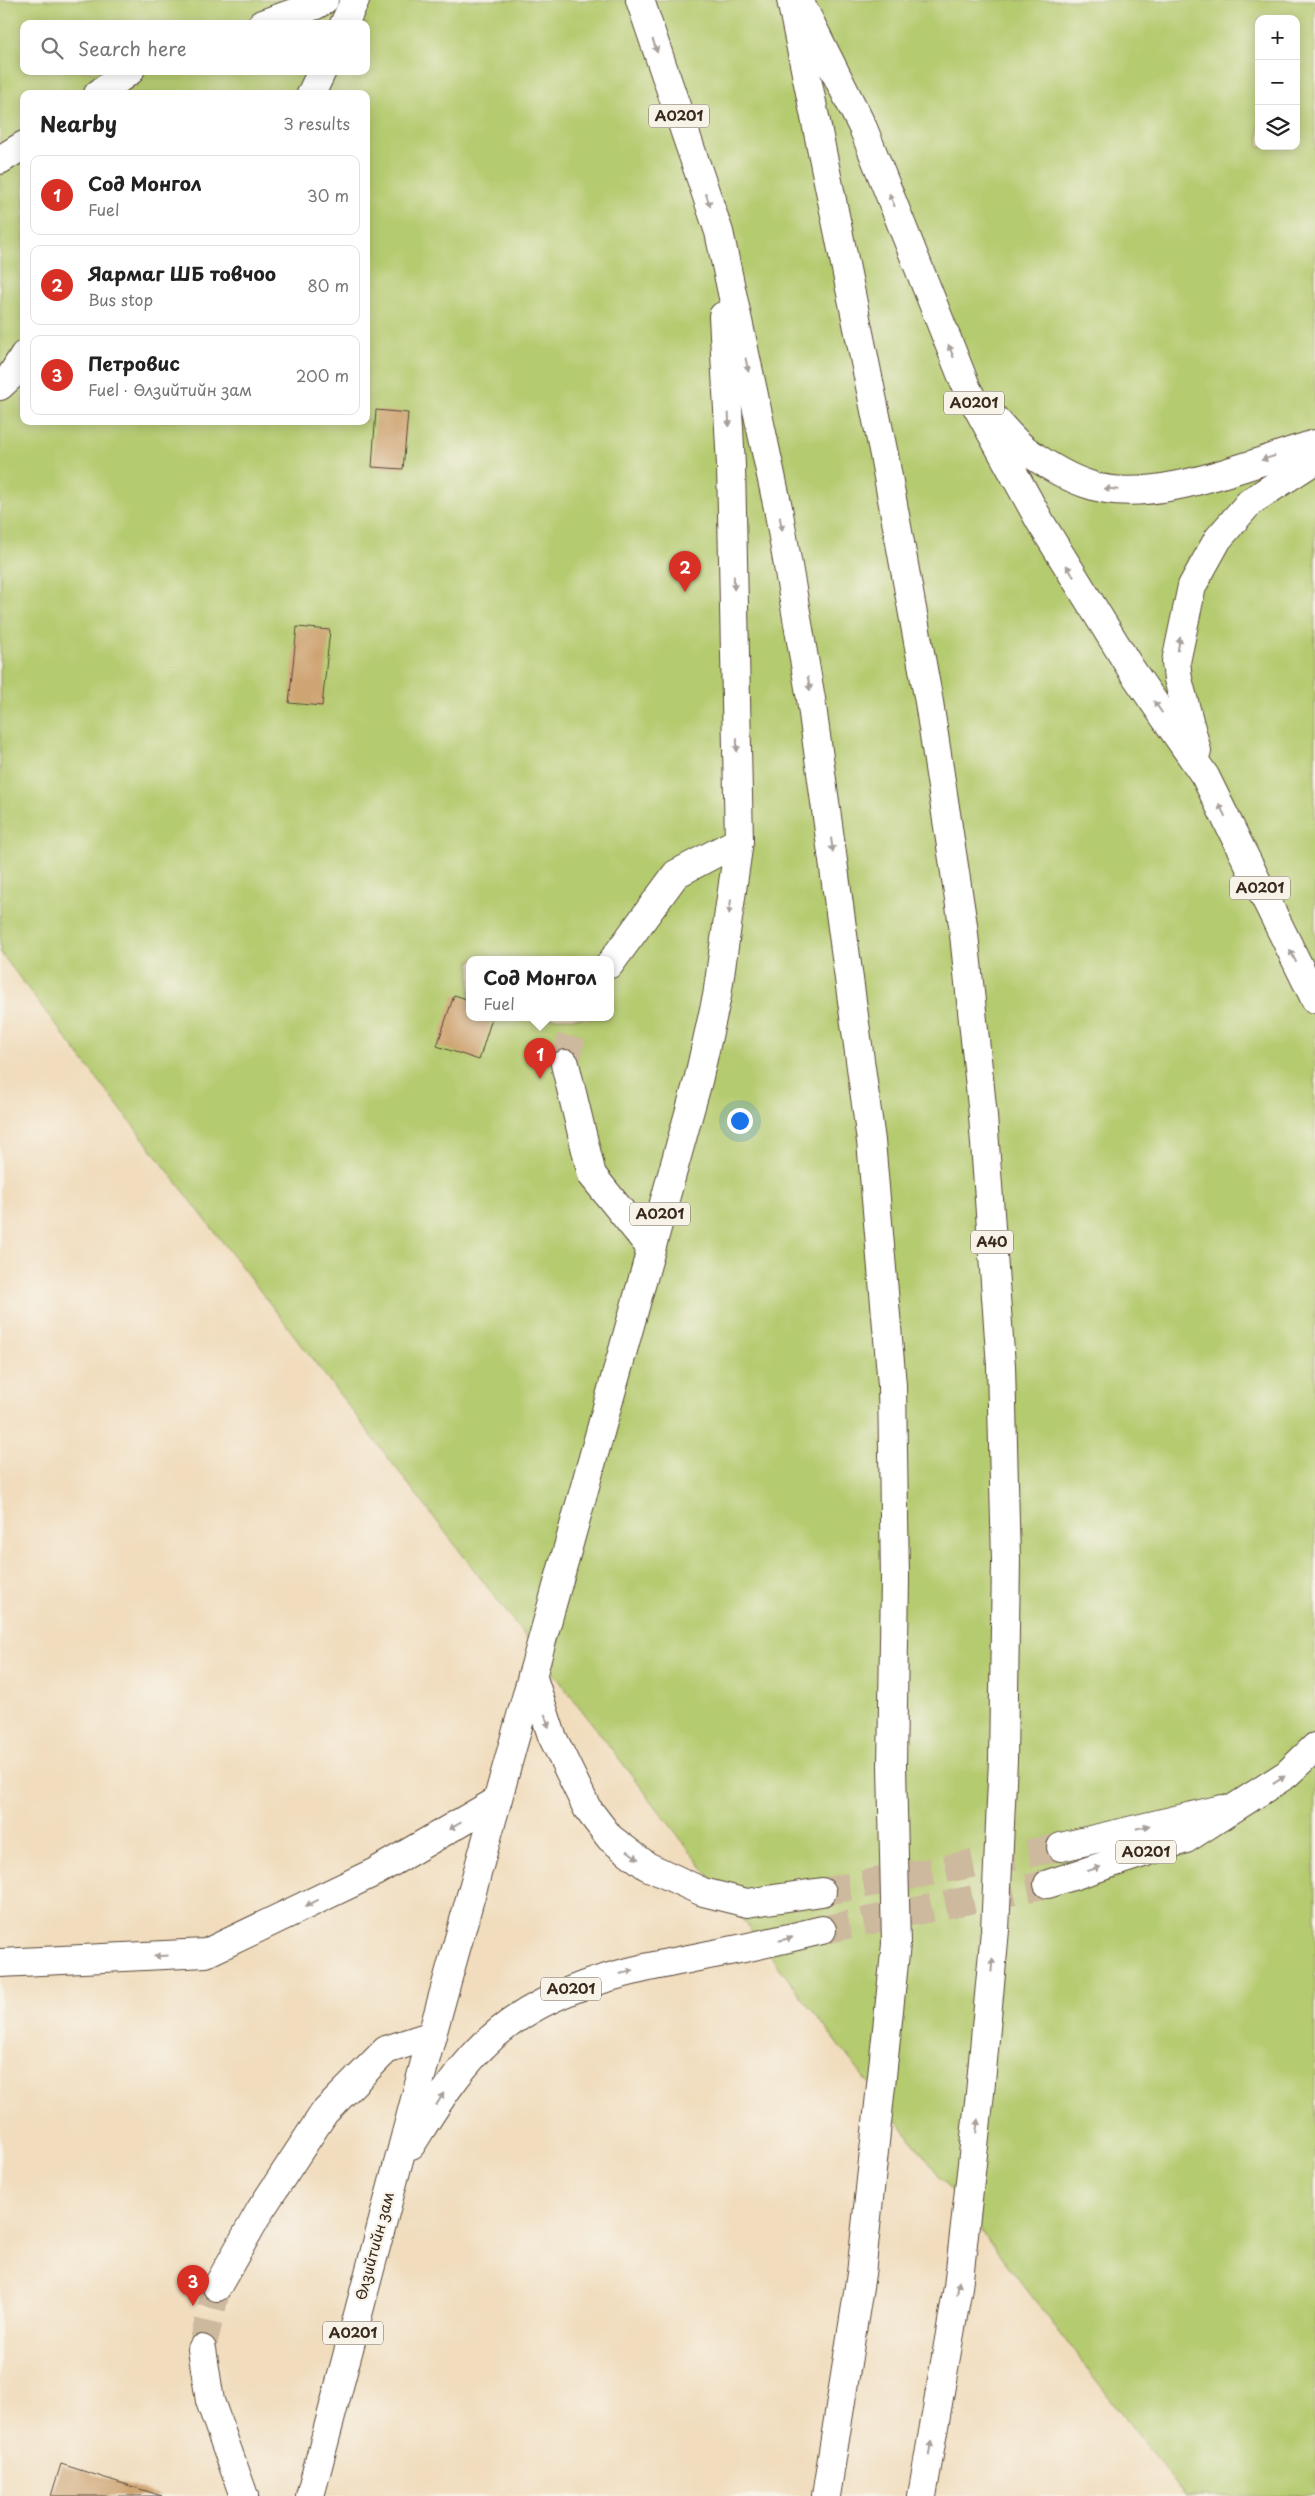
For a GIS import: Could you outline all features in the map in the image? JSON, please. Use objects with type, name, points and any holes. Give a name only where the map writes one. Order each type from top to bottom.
[{"type":"main road","points":[[273,20],[316,5],[324,0]]},
{"type":"main road","points":[[346,20],[355,0]]},
{"type":"main road","name":"A0201","points":[[395,2170],[650,1247],[698,1082],[717,996],[739,841],[731,466],[719,232],[640,0]]},
{"type":"main road","name":"A40","points":[[791,0],[884,455],[930,702],[963,925],[983,1116],[1001,1366],[1006,1561],[1003,1760],[995,1930],[980,2093],[958,2287],[922,2496]]},
{"type":"main road","name":"A0201","points":[[798,0],[863,128],[967,389],[1041,523],[1131,669],[1205,776],[1315,1000]]},
{"type":"main road","points":[[104,90],[124,75]]},
{"type":"main road","points":[[313,90],[320,75]]},
{"type":"main road","points":[[0,160],[20,148]]},
{"type":"main road","points":[[719,232],[778,508],[811,699],[871,1141],[892,1385],[895,1579],[892,1766],[896,1944],[861,2274],[826,2496]]},
{"type":"main road","points":[[0,386],[10,376],[20,361]]},
{"type":"main road","points":[[967,389],[1026,450],[1071,477],[1088,485],[1108,489],[1168,488],[1204,480],[1315,444]]},
{"type":"main road","points":[[1205,776],[1188,723],[1176,662],[1192,586],[1218,539],[1250,502],[1315,460]]},
{"type":"main road","points":[[614,959],[676,874],[739,841]]},
{"type":"main road","points":[[565,1064],[592,1175],[650,1247]]},
{"type":"main road","points":[[532,1675],[552,1736],[587,1808],[610,1838],[648,1866],[703,1892],[747,1903],[822,1892]]},
{"type":"main road","name":"A0201","points":[[1048,1884],[1186,1839],[1287,1774],[1315,1747]]},
{"type":"main road","points":[[0,1963],[206,1953],[375,1872],[497,1801]]},
{"type":"main road","points":[[1061,1847],[1238,1806]]},
{"type":"main road","name":"A0201","points":[[395,2170],[447,2088],[480,2049],[519,2016],[551,1998],[582,1985],[646,1967],[822,1930]]},
{"type":"main road","points":[[217,2287],[261,2209],[324,2114],[386,2050],[432,2035]]},
{"type":"main road","name":"Өлзийтийн зам","points":[[310,2496],[395,2170]]},
{"type":"main road","points":[[202,2349],[210,2401],[244,2496]]},
{"type":"green space","points":[[0,0],[1315,0],[1315,2496],[1185,2496],[0,952]]},
{"type":"building","points":[[376,410],[408,413],[403,469],[372,467]]},
{"type":"building","points":[[297,627],[330,630],[322,706],[289,703]]},
{"type":"building","points":[[454,995],[466,999],[466,1021],[491,1021],[479,1060],[437,1046]]},
{"type":"building","points":[[61,2464],[162,2496],[51,2496]]},
{"type":"tunnel","points":[[565,1064],[575,1021]]},
{"type":"tunnel","points":[[822,1892],[1061,1847]]},
{"type":"tunnel","points":[[822,1930],[1048,1884]]},
{"type":"tunnel","points":[[202,2349],[217,2287]]},
{"type":"place","name":"Яармаг ШБ товчоо","points":[[685,592]]},
{"type":"place","name":"Сод Монгол","points":[[540,1079]]},
{"type":"place","name":"Петровис","points":[[193,2306]]}]
